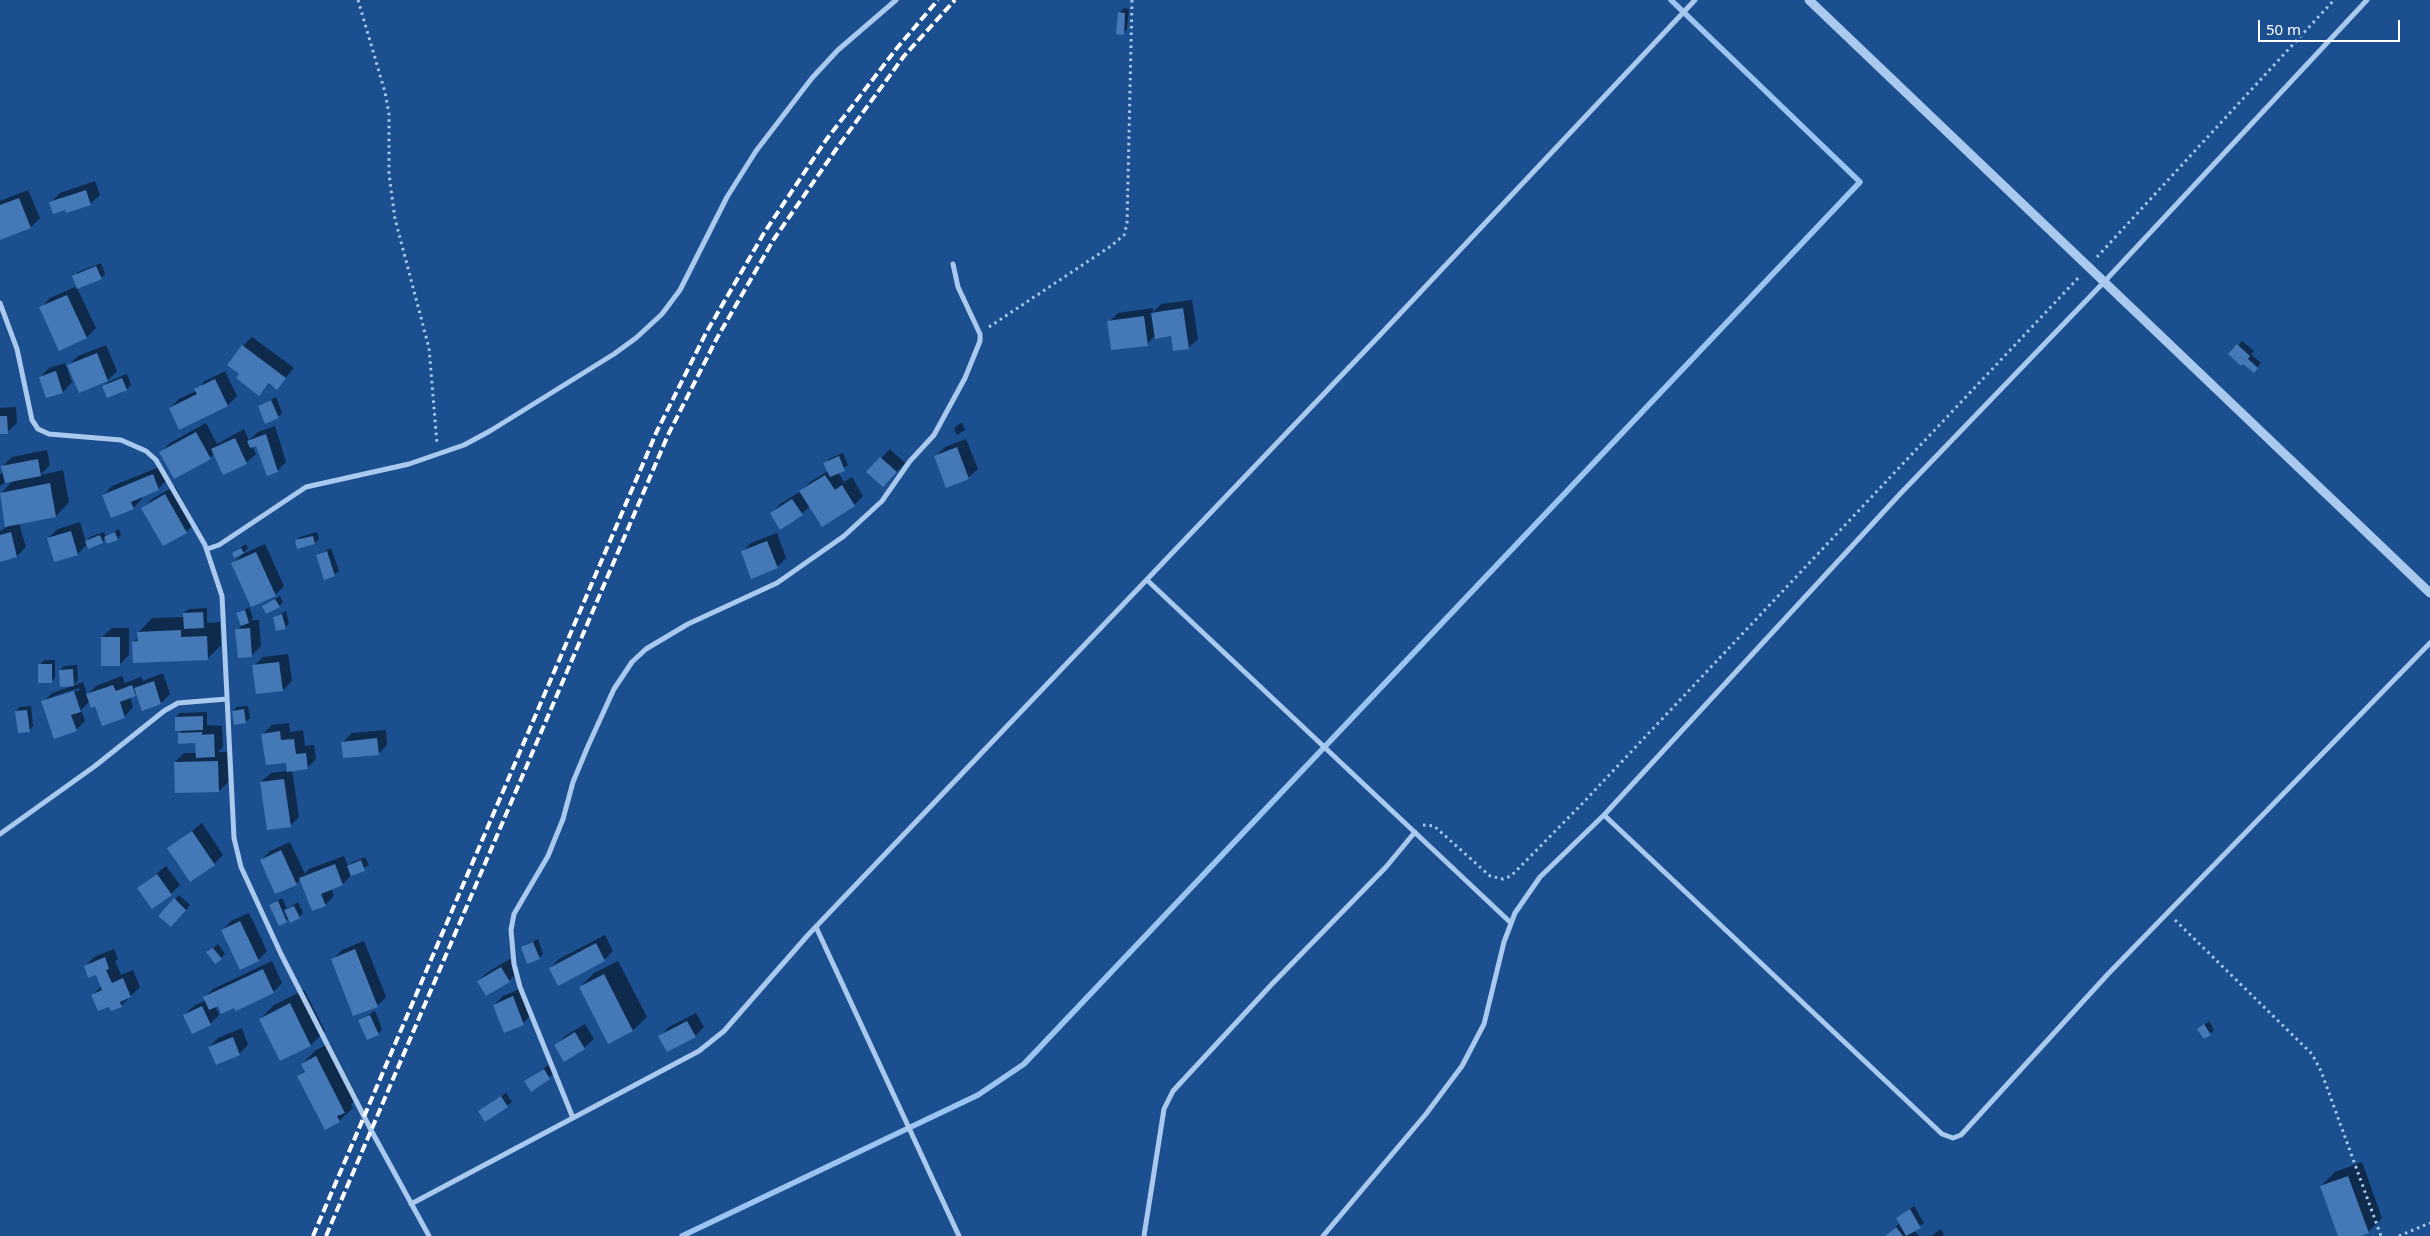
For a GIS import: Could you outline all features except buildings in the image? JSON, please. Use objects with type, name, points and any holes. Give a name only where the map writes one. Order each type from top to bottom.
[{"type":"street","points":[[207,549],[219,545],[306,487],[409,464],[440,454],[490,431],[614,354],[662,314],[688,277],[727,197],[775,126],[824,64],[896,0]]},
{"type":"street","points":[[411,1204],[699,1051],[724,1031],[816,928],[1696,0]]},
{"type":"street","points":[[1809,0],[2430,593]]},
{"type":"street","points":[[1323,1236],[1431,1107],[1462,1066],[1484,1024],[1515,912],[1540,877],[1604,815],[1900,494],[2105,281],[2367,0]]},
{"type":"street","points":[[573,1118],[520,987],[514,964],[511,930],[514,914],[548,856],[563,819],[573,782],[584,755],[614,689],[632,662],[662,638],[777,583],[866,518],[934,435],[976,354],[980,334],[958,287],[954,264]]},
{"type":"street","points":[[0,303],[17,349],[32,420],[38,429],[49,434],[122,440],[146,451],[156,460],[207,549],[222,596],[234,838],[241,867],[286,962],[371,1130],[429,1236]]},
{"type":"street","points":[[1147,580],[1511,923]]},
{"type":"street","points":[[1604,815],[1942,1134],[1953,1138],[1961,1135],[2168,913],[2430,643]]},
{"type":"street","points":[[0,834],[95,766],[178,702],[227,699]]},
{"type":"street","points":[[1144,1236],[1164,1109],[1173,1091],[1272,984],[1386,867],[1415,832]]},
{"type":"street","points":[[816,928],[959,1236]]},
{"type":"path","points":[[358,0],[385,92],[389,114],[389,174],[395,219],[429,348],[440,454]]},
{"type":"path","points":[[980,334],[1011,311],[1111,246],[1124,235],[1127,224],[1132,0]]},
{"type":"path","points":[[1415,832],[1427,824],[1434,826],[1485,873],[1498,879],[1510,876],[1579,807],[2089,266],[2334,0]]},
{"type":"path","points":[[2168,913],[2312,1054],[2381,1236]]},
{"type":"path","points":[[2398,1236],[2430,1223]]},
{"type":"waterway","points":[[682,1236],[978,1095],[1024,1064],[1860,182],[1671,0]]},
{"type":"railway","points":[[313,1236],[657,431],[706,333],[764,233],[826,140],[897,48],[938,0]]},
{"type":"railway","points":[[326,1236],[668,435],[717,338],[774,239],[837,148],[904,56],[955,0]]}]
